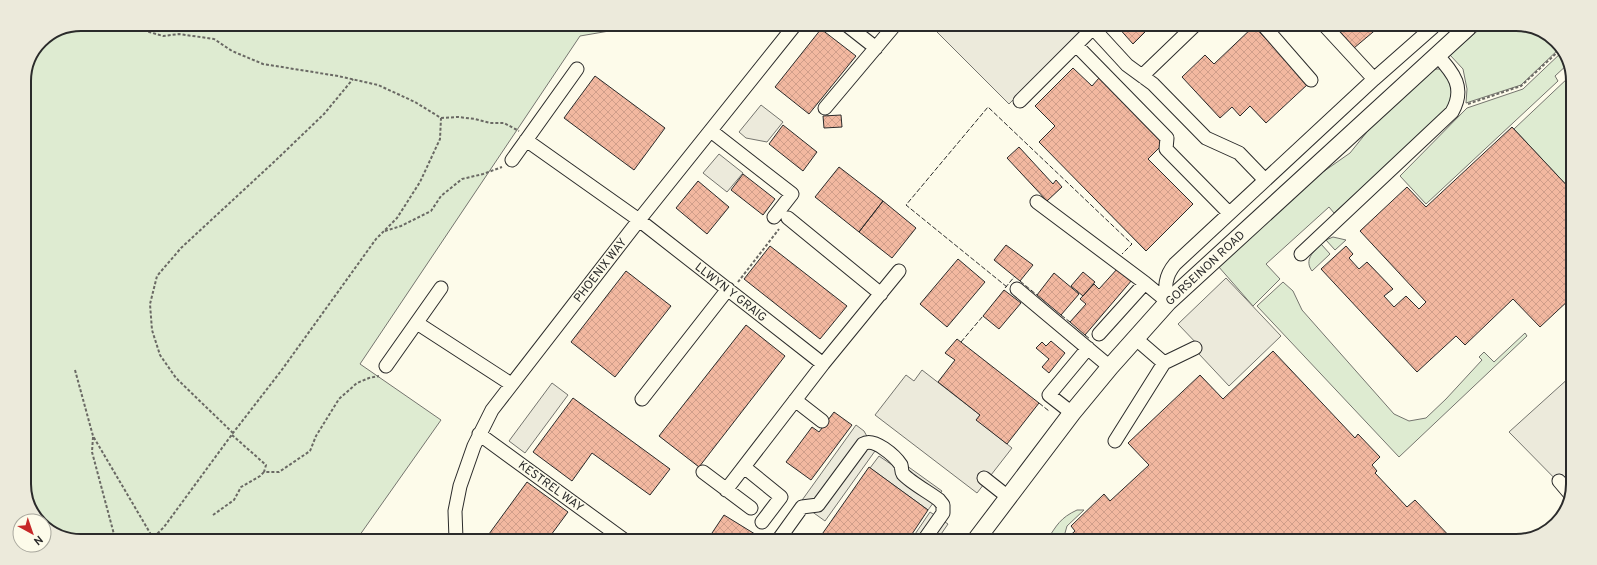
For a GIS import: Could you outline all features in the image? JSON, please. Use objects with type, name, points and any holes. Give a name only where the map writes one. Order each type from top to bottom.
[{"type":"main road","name":"GORSEINON ROAD","points":[[980,534],[1072,414],[1110,367],[1168,302],[1464,31]]},
{"type":"street","name":"PHOENIX WAY","points":[[456,534],[457,500],[468,460],[479,434],[492,410],[639,220],[791,31]]},
{"type":"street","points":[[854,31],[876,48]]},
{"type":"street","points":[[825,108],[890,31]]},
{"type":"street","points":[[1020,101],[1090,31]]},
{"type":"street","points":[[1097,31],[1127,65],[1153,84],[1206,138],[1239,153],[1265,180]]},
{"type":"street","points":[[1142,76],[1189,31]]},
{"type":"street","points":[[1268,31],[1311,80]]},
{"type":"street","points":[[1331,31],[1374,79]]},
{"type":"street","points":[[1168,302],[1166,283],[1170,269],[1374,79],[1428,31]]},
{"type":"street","points":[[1076,45],[1166,138],[1166,148],[1229,213]]},
{"type":"street","points":[[1301,254],[1447,118],[1454,108],[1458,93],[1456,80],[1450,69],[1437,55]]},
{"type":"street","points":[[512,160],[577,69]]},
{"type":"street","points":[[711,131],[792,194],[774,217]]},
{"type":"street","name":"LLWYN Y GRAIG","points":[[528,138],[639,220],[823,364]]},
{"type":"street","points":[[1037,202],[1145,282],[1168,302]]},
{"type":"street","points":[[788,218],[881,294]]},
{"type":"street","points":[[726,490],[823,364],[899,272]]},
{"type":"street","points":[[1099,334],[1145,282]]},
{"type":"street","points":[[386,366],[441,288]]},
{"type":"street","points":[[1017,289],[1110,367]]},
{"type":"street","points":[[642,399],[729,290]]},
{"type":"street","points":[[417,323],[511,384]]},
{"type":"street","points":[[1136,338],[1164,363]]},
{"type":"street","points":[[1072,414],[1049,394],[1088,348]]},
{"type":"street","points":[[1115,441],[1164,363],[1195,348]]},
{"type":"street","points":[[795,400],[822,420]]},
{"type":"street","name":"KESTREL WAY","points":[[479,434],[616,534]]},
{"type":"street","points":[[782,534],[802,507],[818,505],[862,444],[866,442],[875,443],[890,454],[901,465],[903,474],[939,500],[943,505],[943,513],[928,534]]},
{"type":"street","points":[[744,467],[781,497],[762,522]]},
{"type":"street","points":[[702,472],[751,508]]},
{"type":"street","points":[[984,478],[1008,497]]},
{"type":"street","points":[[1559,481],[1566,489]]},
{"type":"path","points":[[146,31],[163,36],[179,34],[214,38],[232,51],[263,64],[353,79],[378,85],[415,102],[441,118],[458,117],[490,123],[504,123],[528,138]]},
{"type":"path","points":[[1454,108],[1521,86],[1557,53]]},
{"type":"path","points":[[213,515],[234,500],[241,487],[260,476],[264,472],[266,465],[232,434],[176,378],[160,355],[152,330],[150,304],[157,276],[186,243],[324,114],[353,79]]},
{"type":"path","points":[[157,534],[164,527],[285,365],[376,239],[397,218],[420,182],[440,139],[441,118]]},
{"type":"path","points":[[384,231],[400,226],[431,211],[441,196],[462,179],[499,169],[512,160]]},
{"type":"path","points":[[729,290],[788,218]]},
{"type":"path","points":[[264,472],[279,472],[310,451],[316,436],[339,399],[357,383],[378,376],[386,370],[386,366]]},
{"type":"path","points":[[75,370],[93,436],[151,534]]},
{"type":"path","points":[[93,436],[92,452],[114,534]]},
{"type":"green space","points":[[81,31],[609,31],[580,36],[360,364],[441,420],[361,534],[81,534],[71,533],[53,526],[52,513],[40,513],[35,503],[31,487],[31,81],[32,71],[39,53],[53,39],[71,32]]},
{"type":"green space","points":[[1477,31],[1522,31],[1541,38],[1556,51],[1521,85],[1466,103],[1467,89],[1463,69],[1450,55]]},
{"type":"green space","points":[[1559,55],[1564,68],[1555,76],[1558,81],[1426,204],[1400,176],[1467,108],[1523,89]]},
{"type":"green space","points":[[1434,69],[1443,69],[1455,84],[1450,108],[1334,213],[1329,207],[1266,264],[1280,279],[1253,306],[1218,266],[1310,181],[1350,153],[1379,117]]},
{"type":"green space","points":[[1566,80],[1566,185],[1514,129]]},
{"type":"green space","points":[[1333,237],[1346,240],[1335,250],[1326,240]]},
{"type":"green space","points":[[1321,244],[1330,254],[1312,271],[1309,263],[1310,256]]},
{"type":"green space","points":[[1283,282],[1293,291],[1302,310],[1394,414],[1409,421],[1426,418],[1482,360],[1479,357],[1484,352],[1494,362],[1525,333],[1527,336],[1399,457],[1257,306]]},
{"type":"green space","points":[[1077,510],[1084,510],[1067,526],[1066,534],[1051,534],[1056,526],[1071,513]]},
{"type":"shaded area","points":[[938,31],[1081,31],[1009,104],[937,32]]},
{"type":"shaded area","points":[[761,105],[783,122],[767,142],[746,138],[739,132]]},
{"type":"shaded area","points":[[719,154],[743,173],[727,192],[703,173]]},
{"type":"shaded area","points":[[1226,278],[1281,336],[1229,386],[1199,354],[1200,347],[1178,324]]},
{"type":"shaded area","points":[[922,370],[980,415],[977,420],[1012,448],[977,493],[875,415],[906,375],[914,381]]},
{"type":"shaded area","points":[[1566,381],[1566,490],[1509,432]]},
{"type":"shaded area","points":[[552,383],[568,395],[525,453],[509,441]]},
{"type":"shaded area","points":[[856,425],[864,431],[875,451],[825,521],[800,503]]},
{"type":"shaded area","points":[[879,456],[898,469],[903,463],[942,491],[928,510],[870,468]]},
{"type":"shaded area","points":[[930,512],[948,524],[941,534],[915,534]]},
{"type":"building","points":[[819,31],[824,31],[856,56],[809,114],[775,87]]},
{"type":"building","points":[[1121,31],[1144,31],[1145,32],[1133,44]]},
{"type":"building","points":[[1249,31],[1259,31],[1308,84],[1266,123],[1250,106],[1240,116],[1232,107],[1220,118],[1182,77],[1205,55],[1214,64]]},
{"type":"building","points":[[1339,31],[1374,31],[1354,48]]},
{"type":"building","points":[[1073,68],[1092,86],[1099,78],[1164,143],[1148,159],[1193,204],[1146,251],[1039,142],[1055,126],[1035,106]]},
{"type":"building","points":[[595,76],[665,128],[634,170],[564,118]]},
{"type":"building","points":[[841,115],[842,127],[824,128],[823,116]]},
{"type":"building","points":[[783,125],[817,152],[803,171],[769,144]]},
{"type":"building","points":[[1512,127],[1566,185],[1566,303],[1540,327],[1513,299],[1465,345],[1456,336],[1417,372],[1321,269],[1346,246],[1353,254],[1349,258],[1359,269],[1367,262],[1393,289],[1384,296],[1394,307],[1406,296],[1419,309],[1426,302],[1360,231],[1407,187],[1426,207]]},
{"type":"building","points":[[1019,147],[1053,184],[1056,180],[1062,187],[1047,201],[1007,158]]},
{"type":"building","points":[[839,167],[883,201],[859,232],[815,197]]},
{"type":"building","points":[[743,174],[775,199],[763,215],[731,190]]},
{"type":"building","points":[[698,181],[729,207],[707,234],[676,208]]},
{"type":"building","points":[[883,201],[916,228],[892,258],[859,232]]},
{"type":"building","points":[[1006,245],[1033,265],[1020,281],[994,260]]},
{"type":"building","points":[[770,246],[847,306],[820,339],[744,279]]},
{"type":"building","points":[[958,259],[985,282],[947,327],[920,304]]},
{"type":"building","points":[[1118,268],[1132,280],[1085,335],[1070,322],[1086,304],[1080,299],[1094,284],[1099,289]]},
{"type":"building","points":[[626,271],[671,306],[615,377],[571,342]]},
{"type":"building","points":[[1083,272],[1095,282],[1083,296],[1071,286]]},
{"type":"building","points":[[1054,273],[1079,294],[1061,315],[1037,295]]},
{"type":"building","points":[[1004,290],[1021,303],[999,329],[983,316]]},
{"type":"building","points":[[746,325],[785,356],[699,467],[659,436]]},
{"type":"building","points":[[957,339],[1039,403],[1007,444],[976,420],[980,415],[938,382],[955,360],[945,353]]},
{"type":"building","points":[[1051,341],[1065,353],[1049,373],[1042,367],[1049,359],[1036,348],[1042,342],[1046,346]]},
{"type":"building","points":[[1273,351],[1355,438],[1358,434],[1380,457],[1372,465],[1377,471],[1375,473],[1407,507],[1415,500],[1447,534],[1072,534],[1075,531],[1071,526],[1104,494],[1110,501],[1149,465],[1128,443],[1200,375],[1223,399]]},
{"type":"building","points":[[573,398],[670,469],[650,495],[592,453],[572,481],[533,452]]},
{"type":"building","points":[[834,412],[852,425],[811,480],[786,462],[812,427],[819,432]]},
{"type":"building","points":[[869,467],[928,510],[912,534],[822,534]]},
{"type":"building","points":[[527,482],[568,512],[552,534],[489,534]]},
{"type":"building","points":[[724,515],[755,534],[711,534]]},
{"type":"fence","points":[[1007,287],[906,205],[988,107],[1132,244],[1122,254]]},
{"type":"fence","points":[[1005,288],[1015,276]]},
{"type":"fence","points":[[1020,281],[1037,295]]},
{"type":"fence","points":[[1061,315],[1070,322]]},
{"type":"fence","points":[[961,342],[983,316]]},
{"type":"fence","points":[[1085,335],[1090,339]]},
{"type":"fence","points":[[1039,403],[1049,411]]}]
